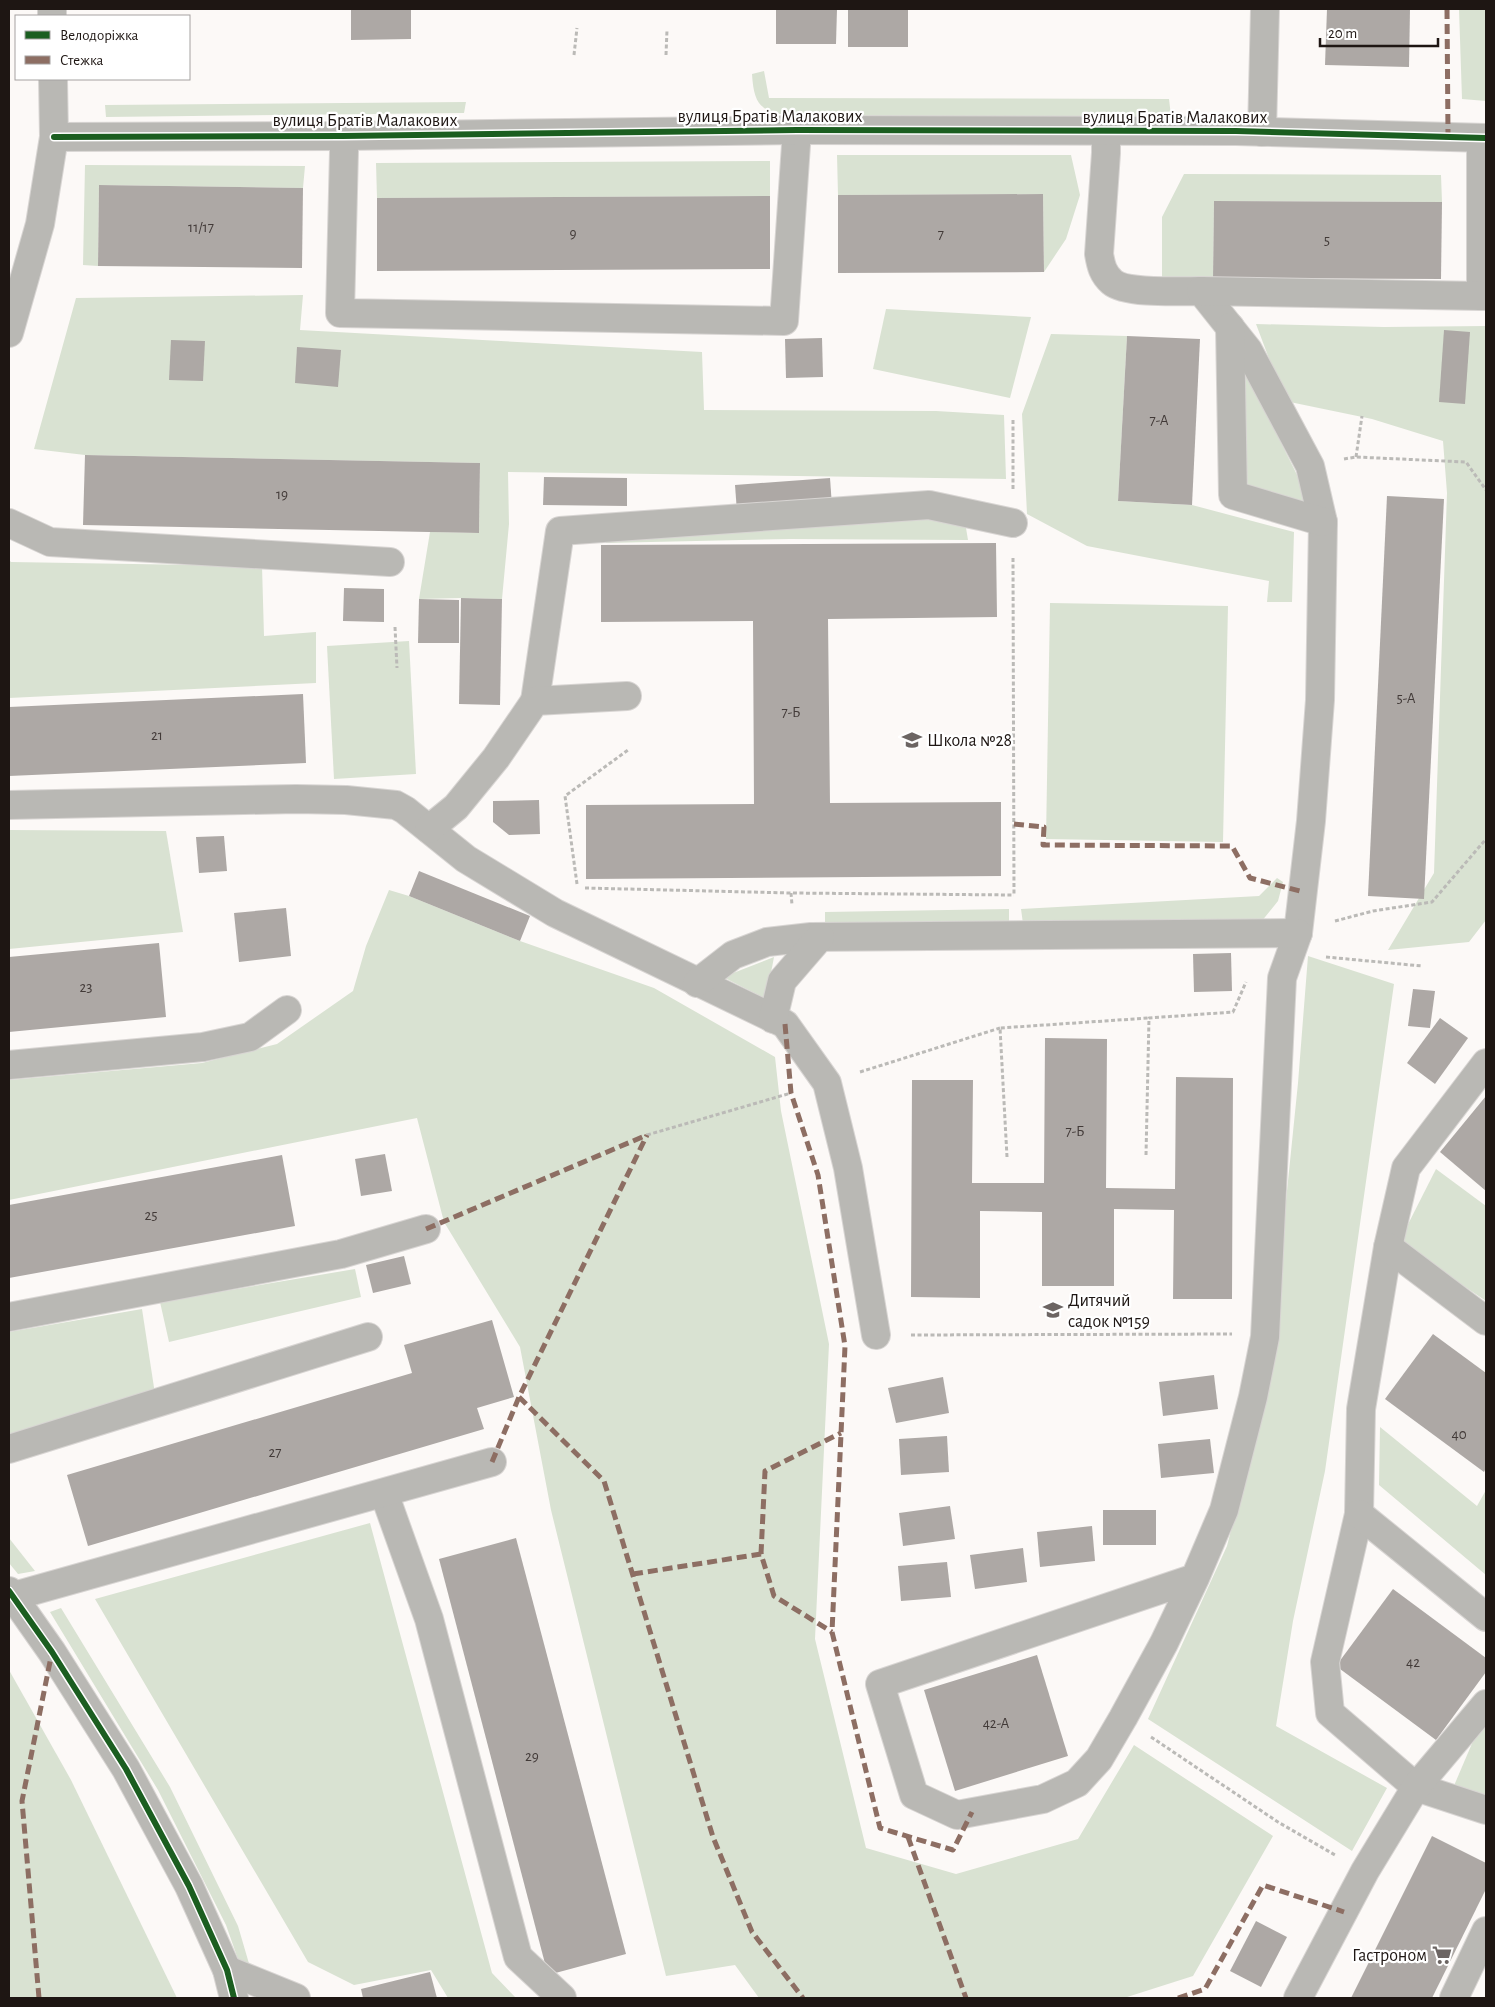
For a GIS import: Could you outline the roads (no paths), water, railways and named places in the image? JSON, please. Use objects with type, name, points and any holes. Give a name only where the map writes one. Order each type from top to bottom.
[{"type":"street","points":[[1262,132],[1266,9]]},
{"type":"street","points":[[9,333],[40,224],[54,136],[53,80]]},
{"type":"street","points":[[343,136],[340,313],[784,321],[798,130]]},
{"type":"street","name":"вулиця Братів Малакових","points":[[54,136],[343,136],[798,130],[1262,132],[1448,135],[1484,138]]},
{"type":"street","points":[[1106,131],[1098,254],[1102,270],[1113,283],[1124,288],[1162,291],[1484,296],[1484,138]]},
{"type":"street","points":[[1195,1578],[880,1684],[914,1795],[957,1815],[1043,1799],[1077,1782],[1099,1758],[1164,1644],[1195,1578],[1224,1510],[1253,1397],[1265,1337],[1282,978],[1298,932],[1312,821],[1320,700],[1322,522],[1310,466],[1248,350],[1201,291]]},
{"type":"street","points":[[1230,327],[1234,495],[1322,522]]},
{"type":"street","points":[[429,829],[456,807],[496,758],[535,701],[560,531],[929,505],[1013,523]]},
{"type":"street","points":[[9,523],[50,542],[390,562]]},
{"type":"street","points":[[535,701],[627,696]]},
{"type":"street","points":[[9,805],[296,799],[346,800],[396,805],[405,810],[466,859],[555,912],[697,983],[785,1024],[827,1083],[848,1168],[876,1335]]},
{"type":"street","points":[[697,983],[733,954],[767,942],[820,937],[1298,932]]},
{"type":"street","points":[[773,1019],[782,981],[820,937]]},
{"type":"street","points":[[9,1065],[203,1047],[250,1036],[287,1010]]},
{"type":"street","points":[[1486,1063],[1406,1168],[1388,1247],[1361,1409],[1359,1514],[1325,1662],[1330,1713],[1416,1787],[1486,1810]]},
{"type":"street","points":[[9,1317],[341,1254],[426,1230]]},
{"type":"street","points":[[1388,1247],[1486,1321]]},
{"type":"street","points":[[9,1449],[368,1337]]},
{"type":"street","points":[[234,1998],[227,1970],[190,1886],[126,1769],[52,1652],[11,1593],[384,1493],[492,1462]]},
{"type":"street","points":[[384,1493],[429,1619],[518,1957],[562,1998]]},
{"type":"street","points":[[1359,1514],[1486,1617]]},
{"type":"street","points":[[1298,1998],[1365,1872],[1416,1787],[1486,1704]]},
{"type":"street","points":[[1454,1998],[1486,1931]]},
{"type":"street","points":[[227,1970],[296,1998]]},
{"type":"place","name":"Школа №28","points":[[912,740]]},
{"type":"place","name":"Дитячий садок №159","points":[[1053,1310]]},
{"type":"place","name":"Гастроном","points":[[1442,1955]]}]
